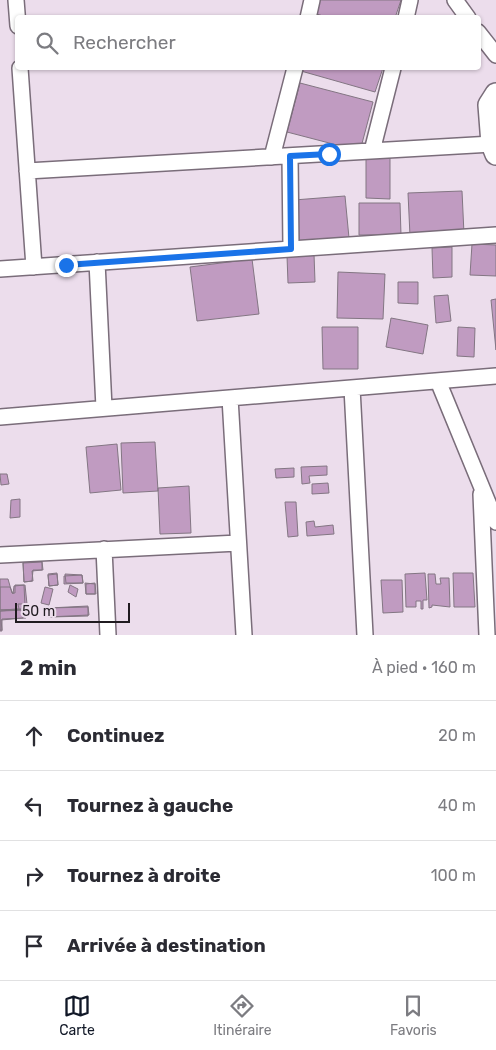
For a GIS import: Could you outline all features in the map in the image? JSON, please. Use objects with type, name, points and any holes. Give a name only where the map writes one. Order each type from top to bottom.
[{"type":"street","points":[[16,0],[17,15]]},
{"type":"street","points":[[309,15],[312,0]]},
{"type":"street","points":[[407,15],[410,0]]},
{"type":"street","points":[[455,0],[466,15]]},
{"type":"street","points":[[481,36],[496,55]]},
{"type":"street","points":[[20,70],[34,267]]},
{"type":"street","points":[[272,157],[294,70]]},
{"type":"street","points":[[372,151],[392,70]]},
{"type":"street","points":[[28,171],[372,151],[494,149],[488,105],[496,94]]},
{"type":"street","points":[[290,156],[291,249]]},
{"type":"street","points":[[0,269],[496,235]]},
{"type":"street","points":[[97,262],[104,408]]},
{"type":"street","points":[[0,417],[496,376]]},
{"type":"street","points":[[438,381],[496,522]]},
{"type":"street","points":[[352,388],[365,635]]},
{"type":"street","points":[[230,398],[244,635]]},
{"type":"street","points":[[480,486],[487,635]]},
{"type":"street","points":[[0,555],[238,542]]},
{"type":"street","points":[[104,549],[108,635]]},
{"type":"building","points":[[314,0],[401,0],[396,15],[320,15],[311,12]]},
{"type":"building","points":[[301,70],[382,70],[375,92]]},
{"type":"building","points":[[300,83],[373,102],[360,151],[287,132]]},
{"type":"building","points":[[366,158],[390,158],[390,199],[366,198]]},
{"type":"building","points":[[462,191],[464,234],[410,236],[408,193]]},
{"type":"building","points":[[345,196],[349,238],[297,242],[294,200]]},
{"type":"building","points":[[359,203],[400,203],[401,235],[359,235]]},
{"type":"building","points":[[472,244],[496,245],[496,276],[470,275]]},
{"type":"building","points":[[452,247],[452,277],[433,278],[432,248]]},
{"type":"building","points":[[314,254],[315,282],[288,283],[287,256]]},
{"type":"building","points":[[252,259],[259,314],[197,321],[190,267]]},
{"type":"building","points":[[338,272],[385,274],[383,319],[337,318]]},
{"type":"building","points":[[398,282],[418,282],[418,304],[398,303]]},
{"type":"building","points":[[448,295],[451,321],[436,323],[434,296]]},
{"type":"building","points":[[496,299],[496,350],[491,300]]},
{"type":"building","points":[[391,318],[428,325],[423,354],[386,347]]},
{"type":"building","points":[[322,327],[358,327],[358,369],[323,369]]},
{"type":"building","points":[[458,327],[475,328],[474,357],[457,356]]},
{"type":"building","points":[[155,442],[158,491],[123,493],[121,443]]},
{"type":"building","points":[[117,444],[121,490],[90,493],[86,447]]},
{"type":"building","points":[[327,466],[327,475],[309,476],[310,483],[302,484],[301,467]]},
{"type":"building","points":[[294,468],[294,477],[276,478],[275,469]]},
{"type":"building","points":[[0,474],[7,474],[9,484],[1,485]]},
{"type":"building","points":[[328,483],[329,493],[312,494],[312,484]]},
{"type":"building","points":[[189,486],[191,533],[160,534],[158,488]]},
{"type":"building","points":[[20,499],[20,517],[10,518],[11,500]]},
{"type":"building","points":[[285,502],[296,502],[298,536],[288,537]]},
{"type":"building","points":[[314,521],[315,527],[333,525],[334,534],[307,536],[306,522]]},
{"type":"building","points":[[42,561],[42,570],[32,571],[33,581],[24,582],[23,562]]},
{"type":"building","points":[[42,562],[43,570],[33,570],[32,581],[24,582],[23,563]]},
{"type":"building","points":[[57,573],[58,585],[49,586],[48,574]]},
{"type":"building","points":[[425,573],[427,600],[423,600],[423,609],[421,609],[421,601],[416,601],[416,607],[406,607],[405,574]]},
{"type":"building","points":[[453,573],[473,573],[475,607],[454,607]]},
{"type":"building","points":[[57,574],[58,585],[49,586],[48,575]]},
{"type":"building","points":[[65,574],[82,575],[83,583],[66,583]]},
{"type":"building","points":[[428,574],[435,574],[436,584],[441,584],[440,578],[449,578],[450,607],[432,605],[429,608]]},
{"type":"building","points":[[82,575],[83,583],[64,584],[64,576]]},
{"type":"building","points":[[0,579],[8,579],[12,593],[15,593],[15,585],[24,585],[25,606],[22,606],[22,609],[0,610]]},
{"type":"building","points":[[381,580],[402,580],[403,612],[383,613]]},
{"type":"building","points":[[85,583],[95,584],[95,594],[86,594]]},
{"type":"building","points":[[95,583],[96,594],[86,594],[86,584]]},
{"type":"building","points":[[25,585],[27,604],[18,604],[19,609],[0,610],[0,587],[10,587],[13,594],[14,586]]},
{"type":"building","points":[[70,585],[78,589],[76,597],[68,592]]},
{"type":"building","points":[[45,587],[53,589],[49,605],[41,603]]},
{"type":"building","points":[[88,606],[88,616],[50,617],[49,608]]},
{"type":"building","points":[[88,607],[89,615],[48,617],[48,608]]},
{"type":"building","points":[[25,609],[23,618],[1,620],[2,630],[0,630],[0,611]]},
{"type":"building","points":[[26,610],[26,618],[2,619],[2,631],[0,631],[0,611]]},
{"type":"route","points":[[66,265],[291,249],[290,156],[329,154]]}]
